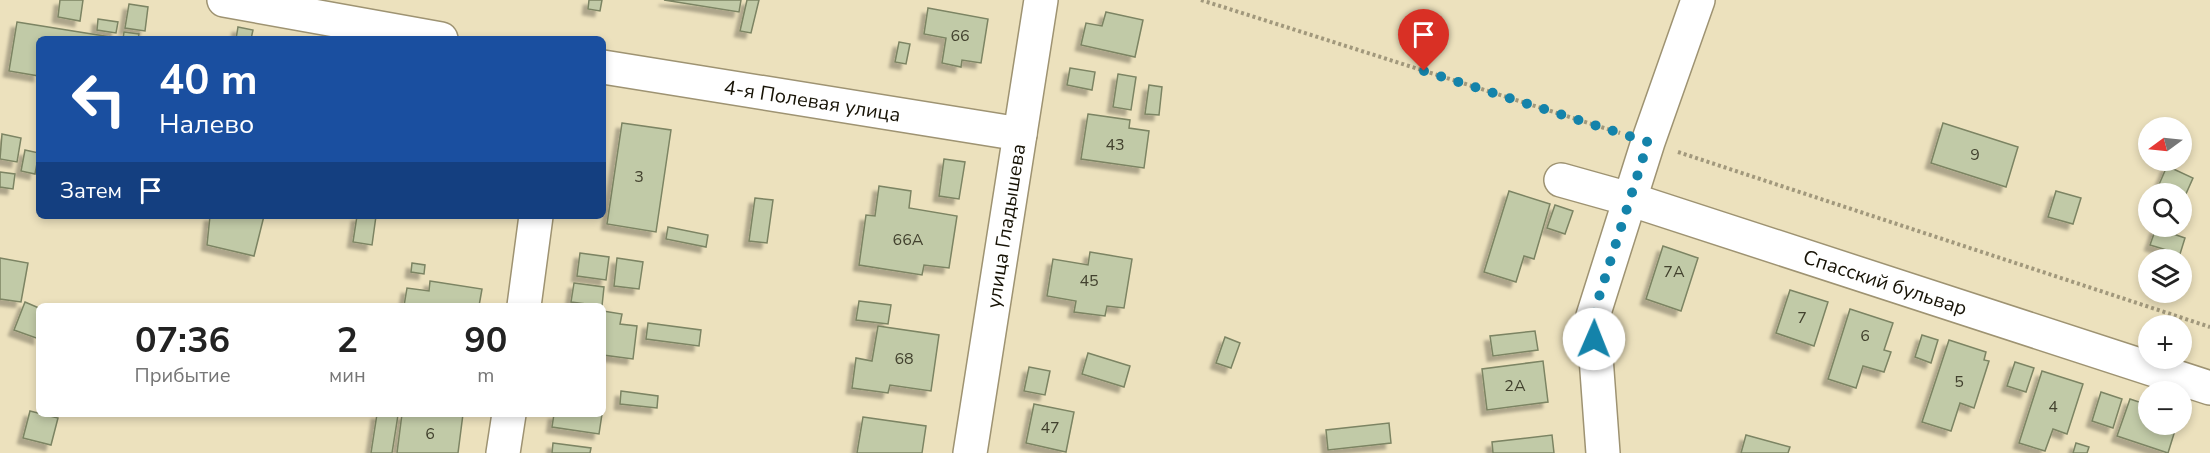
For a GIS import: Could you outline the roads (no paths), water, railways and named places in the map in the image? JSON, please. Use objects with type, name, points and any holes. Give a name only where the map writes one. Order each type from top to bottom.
[{"type":"street","points":[[224,0],[424,36]]},
{"type":"street","name":"улица Гладышева","points":[[970,453],[1041,0]]},
{"type":"street","points":[[1603,453],[1593,316],[1629,199],[1698,0]]},
{"type":"street","name":"4-я Полевая улица","points":[[606,67],[1020,134]]},
{"type":"street","name":"Спасский бульвар","points":[[1561,180],[1629,199],[2210,388]]},
{"type":"street","points":[[524,303],[536,219]]},
{"type":"street","points":[[503,453],[509,417]]}]
